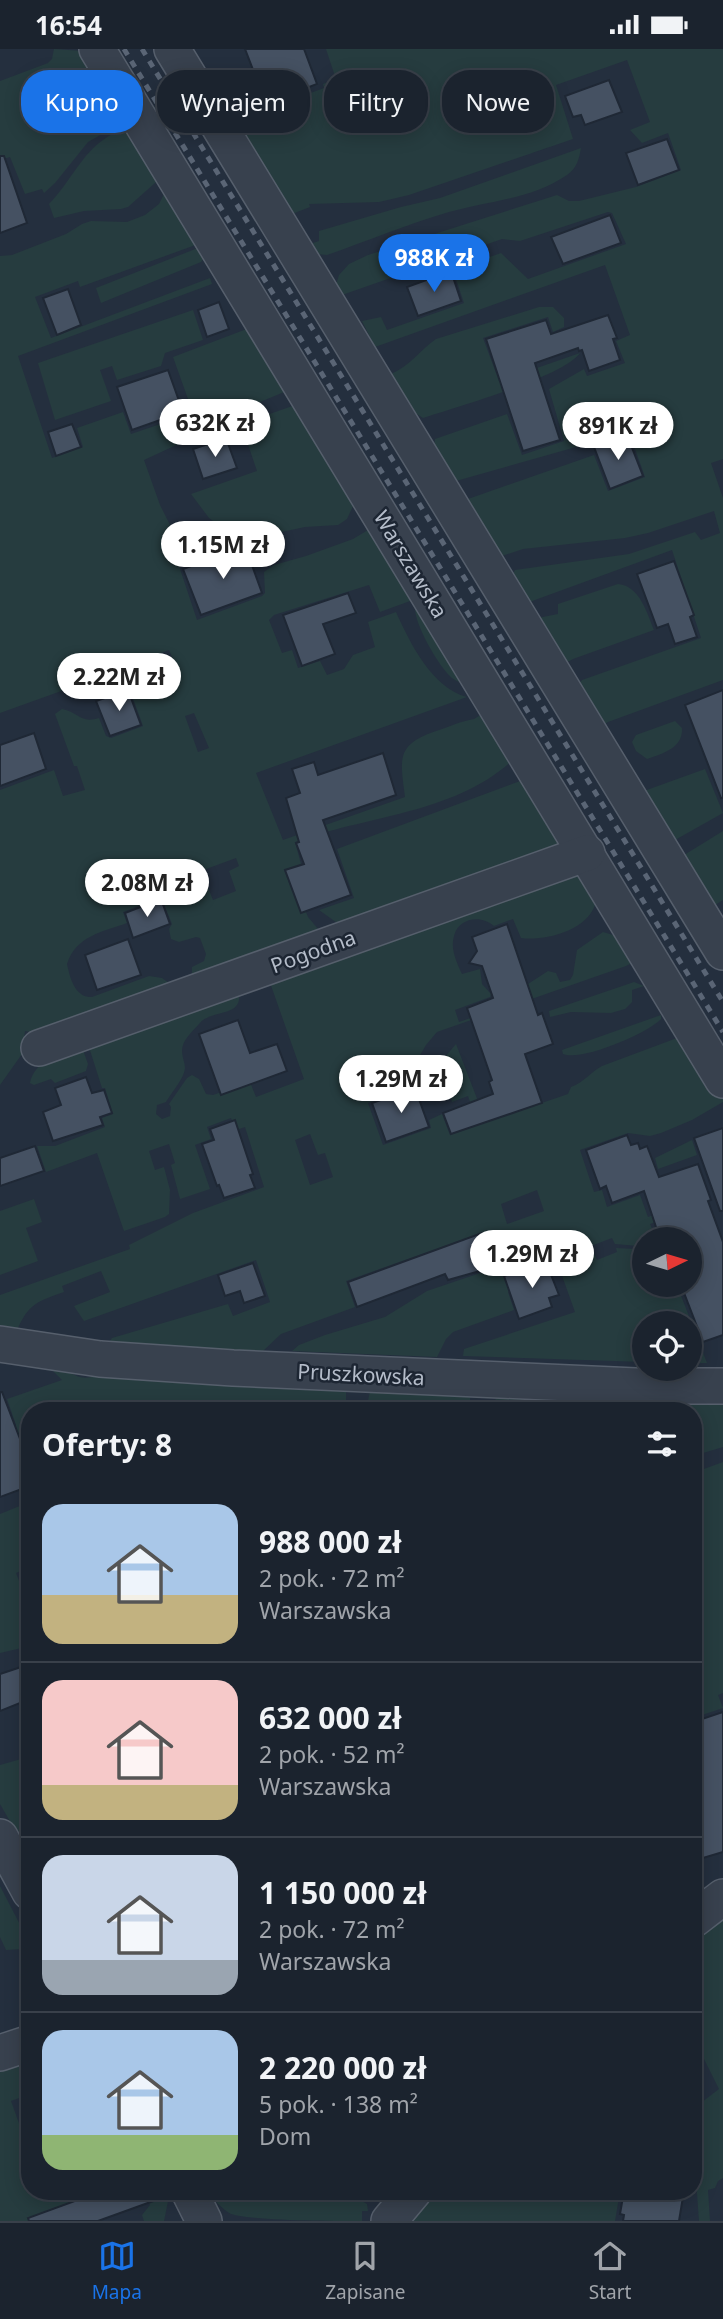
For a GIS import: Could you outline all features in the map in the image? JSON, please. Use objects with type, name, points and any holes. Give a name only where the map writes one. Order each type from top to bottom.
[{"type":"street","name":"Warszawska","points":[[97,49],[723,1080]]},
{"type":"street","points":[[173,49],[723,952]]},
{"type":"street","name":"Pogodna","points":[[39,1048],[587,853]]},
{"type":"street","name":"Pruszkowska","points":[[0,1344],[100,1359],[233,1368],[636,1386],[723,1386]]},
{"type":"street","points":[[0,1836],[21,1875]]},
{"type":"street","points":[[702,1913],[723,1897]]},
{"type":"street","points":[[0,2053],[21,2046]]},
{"type":"street","points":[[194,2200],[204,2221]]},
{"type":"street","points":[[389,2221],[406,2200]]},
{"type":"green space","points":[[54,49],[83,51],[96,70],[29,70],[52,59]]},
{"type":"green space","points":[[326,49],[723,49],[723,459],[711,463],[723,498],[723,680],[608,722],[596,729],[573,691],[582,680],[701,638],[672,550],[524,604],[510,580],[515,570],[629,554],[695,532],[701,540],[720,533],[714,511],[625,538],[523,549],[493,559],[466,516],[475,510],[468,499],[594,455],[608,491],[645,477],[629,432],[456,481],[434,447],[435,439],[507,414],[522,455],[564,441],[549,389],[584,369],[587,376],[625,363],[616,341],[630,335],[605,265],[375,347],[362,321],[381,317],[387,330],[464,303],[453,270],[501,253],[528,279],[626,244],[612,213],[608,212],[520,241],[502,239],[342,295],[336,285],[339,275],[349,264],[368,255],[557,195],[569,201],[579,201],[636,187],[681,170],[668,133],[642,143],[630,130],[650,122],[627,60],[556,85],[573,139],[409,195],[379,202],[309,204],[310,207],[292,214],[244,133],[310,133],[310,93],[324,88],[324,133],[428,133],[428,70],[333,70]]},
{"type":"green space","points":[[21,73],[21,133],[104,133],[88,142],[44,193],[42,189],[25,194],[10,157],[0,160],[0,81]]},
{"type":"green space","points":[[134,133],[161,170],[156,182],[128,207],[84,211],[54,218],[49,204],[86,156],[109,135]]},
{"type":"green space","points":[[581,148],[577,163],[570,172],[539,189],[434,217],[327,255],[317,254],[310,244],[319,241],[319,231],[440,198]]},
{"type":"green space","points":[[164,194],[170,195],[201,243],[80,287],[78,281],[35,297],[51,338],[210,278],[212,284],[18,356],[52,458],[83,447],[77,428],[123,412],[131,434],[193,413],[173,357],[252,327],[289,390],[229,415],[211,429],[144,460],[160,505],[181,547],[182,559],[179,566],[197,620],[262,596],[265,593],[264,572],[274,565],[306,556],[379,528],[421,597],[380,612],[369,585],[274,615],[269,620],[282,653],[292,650],[298,668],[320,661],[327,675],[344,669],[353,655],[375,647],[368,622],[396,612],[415,650],[433,674],[454,692],[467,697],[256,773],[283,840],[405,797],[402,763],[407,748],[423,736],[436,731],[479,716],[493,715],[518,755],[495,775],[469,790],[441,801],[295,842],[301,864],[284,870],[301,913],[306,912],[324,936],[192,978],[192,967],[204,961],[206,954],[200,938],[179,942],[171,939],[169,929],[172,924],[161,897],[123,912],[127,923],[91,936],[71,955],[67,964],[77,991],[92,997],[149,976],[162,978],[169,983],[49,1035],[25,1031],[22,1054],[0,1085],[0,790],[54,770],[63,796],[85,790],[55,714],[62,709],[83,719],[99,718],[106,736],[111,738],[143,726],[130,690],[154,681],[165,683],[180,676],[169,650],[0,713],[0,256],[12,255],[91,221],[127,222],[145,215],[159,204]],"holes":[[[194,713],[209,748],[198,752],[185,716]],[[236,858],[239,866],[229,871],[236,891],[213,900],[205,880],[194,884],[190,875]]]},
{"type":"green space","points":[[203,246],[207,254],[201,262],[101,303],[96,288]]},
{"type":"green space","points":[[539,307],[553,307],[564,318],[564,327],[553,332],[548,317],[483,338],[499,381],[580,353],[570,362],[532,381],[459,407],[423,418],[414,412],[391,374],[436,339]]},
{"type":"green space","points":[[193,310],[203,340],[165,353],[161,366],[117,380],[112,366],[100,370],[111,401],[55,420],[38,363]]},
{"type":"green space","points":[[298,404],[365,505],[356,510],[353,506],[347,519],[338,525],[305,527],[263,536],[221,527],[209,518],[191,494],[257,471],[241,424]]},
{"type":"green space","points":[[618,584],[626,586],[637,595],[654,630],[558,667],[538,618],[558,614],[558,604]]},
{"type":"green space","points":[[421,602],[468,684],[452,678],[428,645],[416,614],[415,607]]},
{"type":"green space","points":[[675,721],[682,728],[681,735],[671,749],[647,759],[636,751],[632,742],[636,735]]},
{"type":"green space","points":[[705,769],[723,813],[675,840],[664,841],[644,791]]},
{"type":"green space","points":[[531,777],[549,807],[540,812],[541,816],[551,811],[566,845],[347,930],[319,910],[354,898],[337,849]]},
{"type":"green space","points":[[723,831],[723,900],[707,910],[676,860]]},
{"type":"green space","points":[[573,873],[584,876],[605,899],[595,905],[583,922],[564,932],[541,938],[521,938],[513,919],[494,926],[477,919],[460,925],[454,936],[453,946],[460,970],[462,974],[480,969],[482,984],[491,994],[490,997],[455,1010],[459,1022],[482,1014],[498,996],[528,984],[548,971],[556,973],[560,982],[570,980],[577,950],[603,932],[613,935],[623,928],[641,958],[626,966],[437,1032],[406,1079],[386,1086],[388,1095],[368,1103],[383,1145],[431,1128],[429,1120],[442,1114],[450,1135],[478,1125],[468,1096],[452,1102],[439,1064],[456,1044],[486,1122],[568,1094],[571,1087],[602,1066],[677,1038],[723,1094],[723,1102],[692,1120],[661,1133],[650,1136],[628,1133],[580,1150],[594,1192],[602,1190],[607,1207],[640,1195],[648,1217],[659,1213],[661,1220],[650,1224],[651,1227],[632,1227],[632,1245],[615,1244],[612,1238],[591,1246],[597,1260],[617,1252],[616,1248],[632,1249],[632,1297],[682,1297],[687,1311],[632,1311],[632,1362],[463,1356],[464,1349],[575,1312],[554,1258],[534,1266],[539,1281],[508,1292],[514,1310],[453,1332],[446,1339],[437,1357],[292,1351],[299,1345],[325,1335],[385,1317],[427,1291],[495,1268],[481,1233],[346,1281],[355,1307],[281,1334],[263,1351],[162,1347],[110,1341],[112,1338],[228,1304],[233,1316],[270,1302],[256,1260],[84,1321],[74,1306],[110,1292],[101,1271],[62,1286],[64,1292],[36,1304],[26,1313],[18,1328],[0,1325],[0,1295],[130,1249],[129,1245],[193,1213],[264,1187],[245,1127],[236,1130],[231,1118],[207,1127],[211,1139],[195,1145],[210,1189],[180,1199],[171,1165],[175,1163],[169,1144],[149,1151],[155,1170],[164,1167],[170,1190],[169,1214],[124,1231],[97,1153],[46,1172],[37,1146],[55,1146],[105,1127],[102,1118],[113,1114],[88,1044],[239,994],[236,1007],[204,1019],[186,1040],[182,1047],[184,1072],[166,1102],[157,1105],[156,1114],[162,1119],[170,1116],[169,1104],[192,1075],[199,1079],[206,1094],[213,1095],[250,1082],[256,1097],[304,1079],[268,977]],"holes":[[[310,1134],[318,1155],[325,1153],[333,1177],[310,1185],[295,1140]],[[537,1190],[544,1211],[507,1224],[501,1204]]]},
{"type":"green space","points":[[634,982],[644,986],[632,990],[632,1002],[625,1009],[611,1013],[571,1012],[550,1017],[549,1011]]},
{"type":"green space","points":[[661,1015],[661,1019],[654,1025],[614,1045],[584,1054],[563,1054],[562,1050]]},
{"type":"green space","points":[[82,1047],[88,1064],[86,1071],[55,1083],[51,1079],[34,1085],[30,1083],[37,1069],[43,1064]]},
{"type":"green space","points":[[692,1140],[697,1155],[658,1169],[655,1158]]},
{"type":"green space","points":[[34,1199],[42,1222],[26,1228],[38,1261],[0,1275],[0,1211]]},
{"type":"green space","points":[[702,1350],[707,1363],[702,1363]]},
{"type":"green space","points":[[12,1358],[51,1364],[85,1378],[98,1375],[346,1385],[346,1402],[21,1402],[21,1457],[0,1465],[0,1431],[16,1425],[7,1399],[62,1380],[51,1369],[11,1364]]},
{"type":"green space","points":[[371,1387],[470,1391],[470,1402],[368,1402]]},
{"type":"green space","points":[[499,1393],[586,1396],[588,1402],[494,1402]]},
{"type":"green space","points":[[620,1397],[723,1399],[723,1447],[702,1453],[702,1402],[618,1402]]},
{"type":"green space","points":[[723,1462],[723,1693],[718,1695],[723,1708],[702,1715],[702,1470]]},
{"type":"green space","points":[[21,1505],[21,1571],[16,1573],[21,1586],[21,1648],[0,1653],[0,1514]]},
{"type":"green space","points":[[21,1759],[21,1840],[0,1804],[0,1765]]},
{"type":"green space","points":[[0,1886],[21,1927],[21,1949],[6,1950],[0,1937]]},
{"type":"green space","points":[[723,1912],[723,2178],[715,2188],[708,2190],[710,2221],[699,2221],[697,2200],[702,2200],[702,2102],[719,2089],[702,2055],[702,1928]]},
{"type":"green space","points":[[21,2064],[21,2097],[11,2101],[21,2129],[21,2200],[88,2200],[56,2221],[0,2221],[0,2072]]},
{"type":"green space","points":[[148,2200],[168,2200],[164,2221],[144,2221],[142,2215],[150,2205]]},
{"type":"green space","points":[[215,2200],[359,2200],[367,2204],[368,2211],[362,2211],[362,2221],[294,2220],[231,2214]]},
{"type":"green space","points":[[422,2200],[618,2200],[615,2221],[405,2221]]},
{"type":"building","points":[[245,49],[304,49],[317,84],[310,87],[310,70],[253,70]]},
{"type":"building","points":[[609,80],[622,112],[585,125],[581,115],[573,117],[565,96]]},
{"type":"building","points":[[667,139],[679,170],[638,185],[626,153]]},
{"type":"building","points":[[0,156],[4,156],[27,223],[0,233]]},
{"type":"building","points":[[610,215],[621,243],[563,264],[551,237]]},
{"type":"building","points":[[451,271],[461,301],[418,316],[407,287]]},
{"type":"building","points":[[68,289],[81,325],[57,335],[43,298]]},
{"type":"building","points":[[219,302],[229,329],[207,337],[198,310]]},
{"type":"building","points":[[608,315],[617,338],[613,339],[620,360],[589,371],[582,350],[579,351],[578,348],[535,363],[560,440],[523,451],[486,339],[546,320],[551,334]]},
{"type":"building","points":[[168,370],[183,412],[132,430],[117,387]]},
{"type":"building","points":[[72,424],[81,447],[56,456],[48,432]]},
{"type":"building","points":[[627,435],[643,476],[610,489],[594,447]]},
{"type":"building","points":[[226,438],[237,468],[203,479],[193,449]]},
{"type":"building","points":[[245,546],[262,593],[201,615],[183,569]]},
{"type":"building","points":[[674,561],[694,615],[690,617],[697,637],[675,644],[668,624],[657,628],[637,574]]},
{"type":"building","points":[[348,593],[356,613],[323,624],[335,654],[302,666],[283,615]]},
{"type":"building","points":[[128,690],[141,725],[110,736],[96,701]]},
{"type":"building","points":[[723,690],[723,798],[721,798],[685,705]]},
{"type":"building","points":[[34,733],[46,769],[0,786],[0,745]]},
{"type":"building","points":[[383,753],[396,795],[323,820],[351,895],[301,913],[285,870],[304,864],[296,843],[299,842],[286,798],[300,793],[292,769],[314,762],[318,775]]},
{"type":"building","points":[[161,899],[170,924],[133,938],[125,913]]},
{"type":"building","points":[[507,924],[538,1015],[542,1013],[553,1044],[525,1054],[542,1103],[451,1134],[443,1113],[493,1094],[489,1082],[492,1080],[467,1008],[493,998],[482,966],[469,963],[477,951],[472,937]]},
{"type":"building","points":[[128,939],[141,975],[97,990],[85,955]]},
{"type":"building","points":[[238,1020],[250,1053],[277,1044],[287,1071],[221,1095],[199,1034]]},
{"type":"building","points":[[86,1077],[92,1093],[104,1090],[112,1113],[100,1117],[103,1125],[53,1141],[43,1112],[61,1105],[55,1088]]},
{"type":"building","points":[[415,1088],[429,1127],[386,1142],[372,1103]]},
{"type":"building","points":[[235,1120],[255,1188],[224,1198],[202,1144],[214,1140],[210,1129]]},
{"type":"building","points":[[723,1128],[723,1211],[720,1211],[694,1138]]},
{"type":"building","points":[[627,1135],[631,1145],[638,1143],[640,1149],[647,1146],[659,1177],[698,1164],[723,1242],[723,1335],[703,1342],[702,1311],[691,1311],[686,1297],[702,1297],[702,1227],[656,1227],[644,1191],[612,1203],[606,1186],[600,1189],[586,1150]]},
{"type":"building","points":[[35,1146],[44,1171],[0,1186],[0,1158]]},
{"type":"building","points":[[482,1233],[494,1267],[448,1280],[445,1274],[357,1307],[348,1282]]},
{"type":"building","points":[[546,1262],[559,1295],[549,1298],[552,1307],[519,1319],[504,1276]]},
{"type":"building","points":[[253,1263],[265,1296],[244,1303],[240,1291],[225,1296],[218,1275]]},
{"type":"building","points":[[2,1392],[21,1442],[21,1489],[0,1497]]},
{"type":"building","points":[[21,1667],[21,1703],[0,1711],[0,1674]]},
{"type":"building","points":[[723,1712],[723,1852],[702,1858],[702,1719]]},
{"type":"building","points":[[77,2200],[156,2200],[98,2221],[29,2221],[28,2218]]},
{"type":"building","points":[[622,2200],[682,2200],[679,2221],[623,2221],[624,2215],[620,2214]]},
{"type":"railway","points":[[124,49],[723,1032]]},
{"type":"railway","points":[[142,49],[723,1002]]}]
